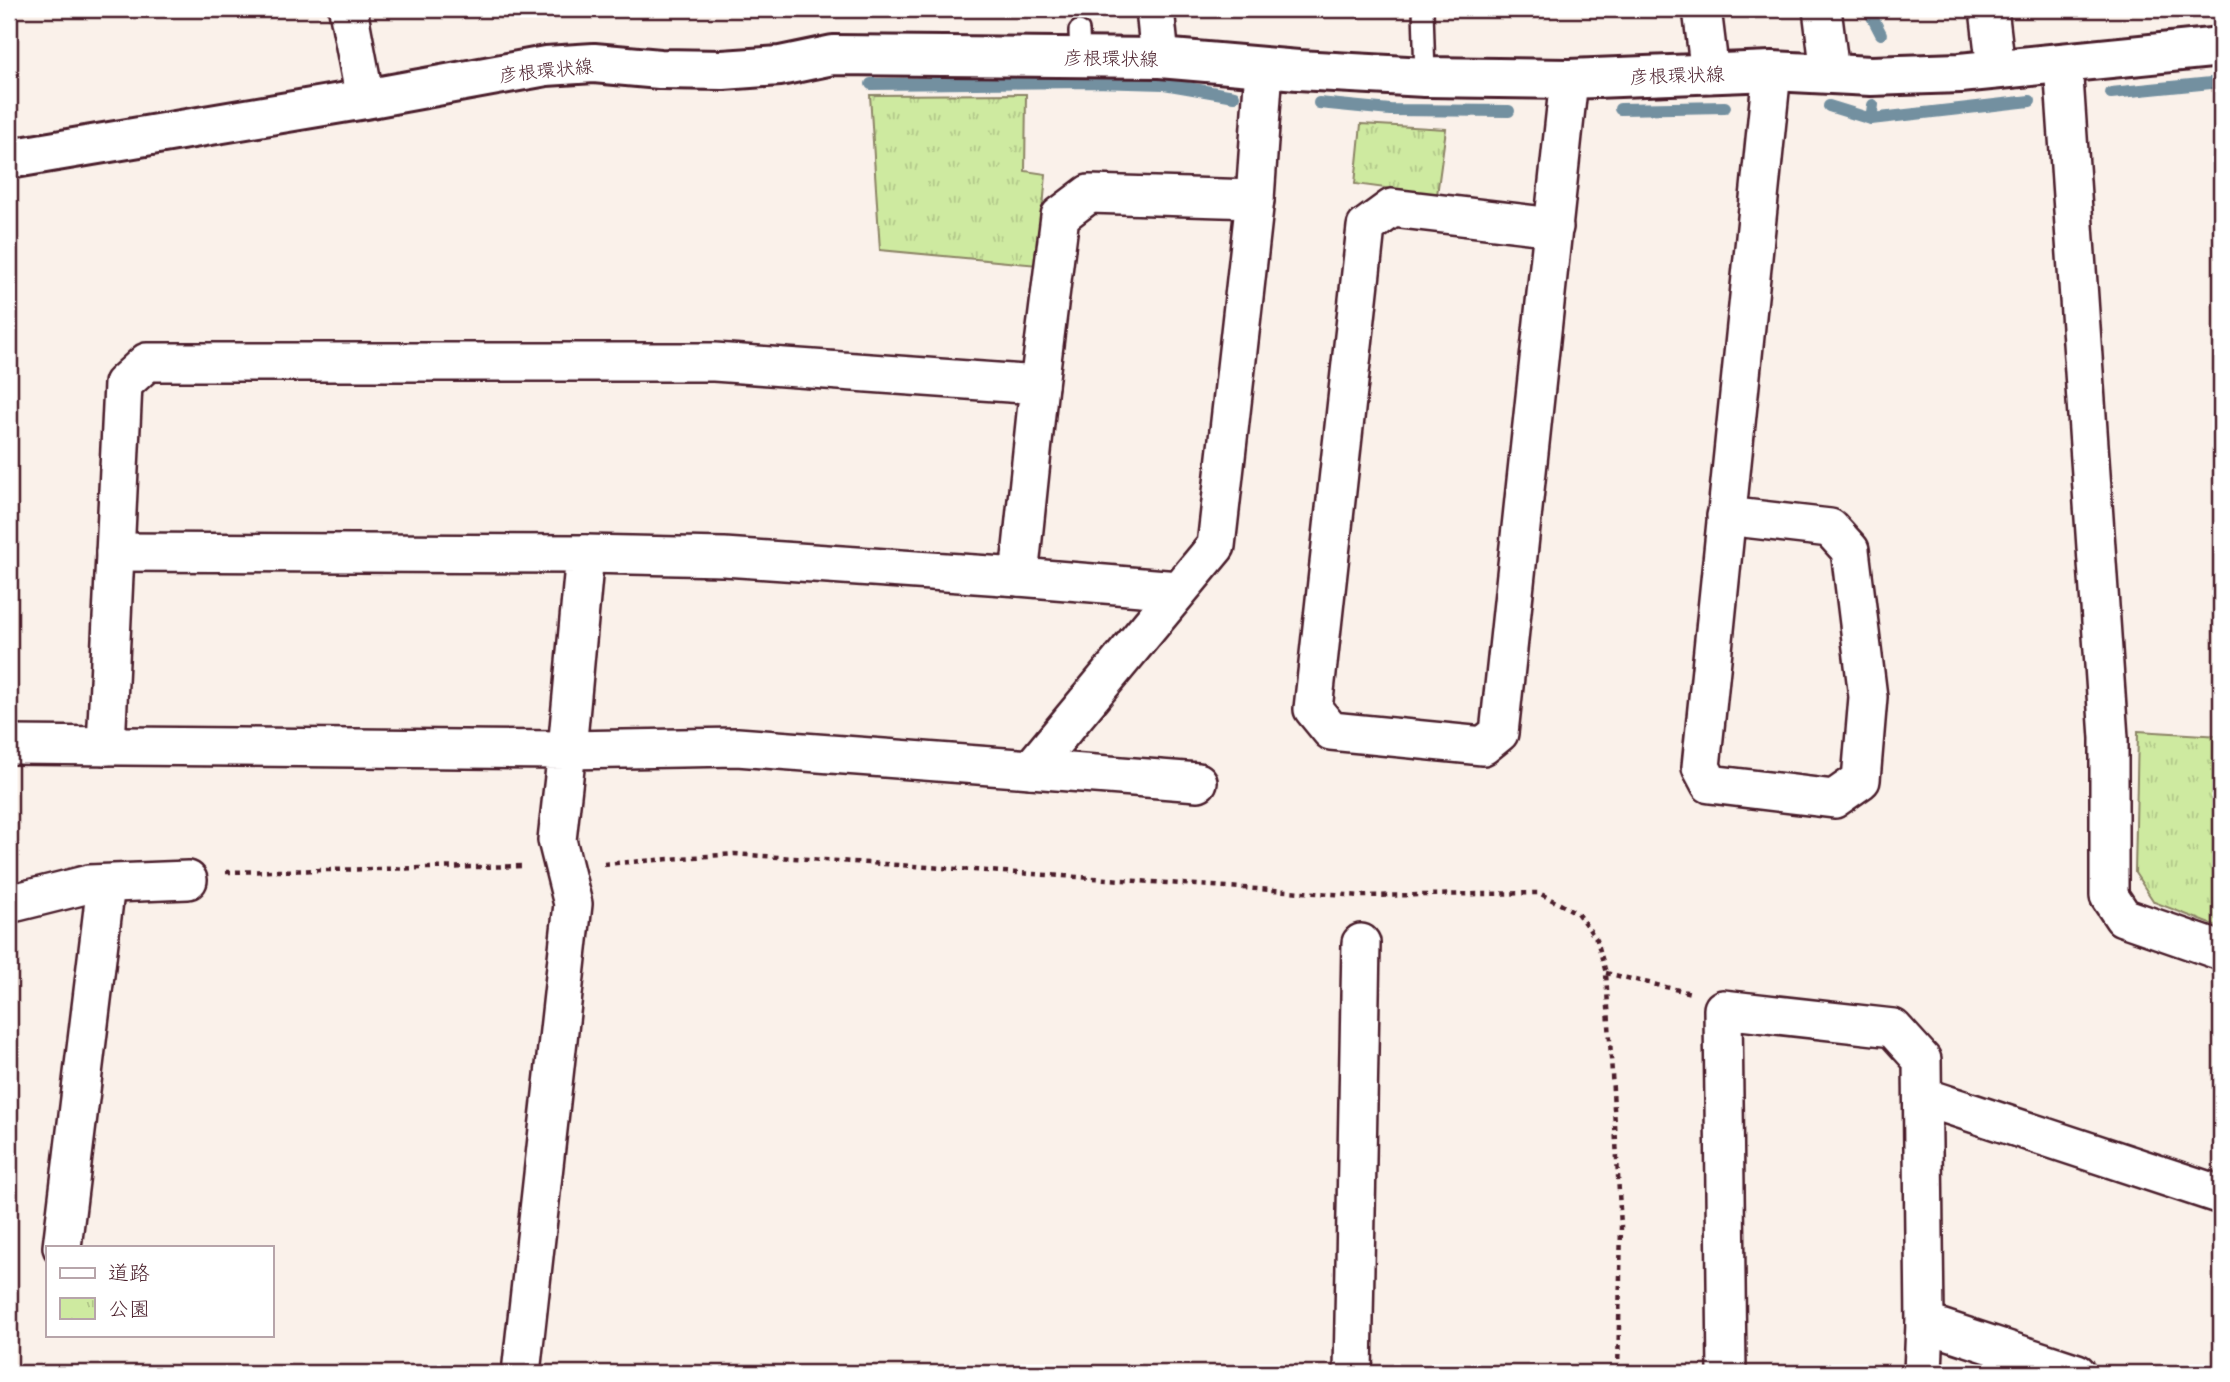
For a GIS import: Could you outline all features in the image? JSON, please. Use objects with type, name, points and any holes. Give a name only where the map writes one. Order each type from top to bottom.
[{"type":"main road","name":"彦根環状線","points":[[9,159],[546,66],[594,63],[723,71],[780,66],[833,55],[1079,44],[1160,58],[1264,68],[1425,77],[1569,79],[1772,71],[1871,76],[1978,71],[2221,47]]},
{"type":"street","points":[[348,9],[365,99]]},
{"type":"street","points":[[1155,9],[1160,58]]},
{"type":"street","points":[[1702,9],[1710,74]]},
{"type":"street","points":[[1822,9],[1830,73]]},
{"type":"street","points":[[1978,71],[1989,9]]},
{"type":"street","points":[[2063,64],[2109,738],[2109,896],[2123,918],[2221,951]]},
{"type":"street","points":[[1031,769],[1216,546],[1255,199],[1264,68]]},
{"type":"street","points":[[1726,516],[1830,528],[1850,550],[1868,697],[1861,780],[1834,799],[1710,784],[1701,767],[1726,516],[1772,71]]},
{"type":"street","points":[[1554,227],[1392,208],[1366,227],[1313,709],[1331,731],[1483,746],[1499,733],[1554,227],[1569,79]]},
{"type":"street","points":[[1019,577],[1060,216],[1089,194],[1255,199]]},
{"type":"street","points":[[106,746],[123,384],[147,362],[714,362],[1039,385]]},
{"type":"street","points":[[115,552],[724,557],[1178,590]]},
{"type":"street","points":[[521,1373],[573,904],[557,840],[585,554]]},
{"type":"street","points":[[9,745],[566,750],[737,747],[1198,782]]},
{"type":"street","points":[[9,902],[89,884],[188,880]]},
{"type":"street","points":[[62,1246],[106,884]]},
{"type":"street","points":[[1353,1373],[1361,943]]},
{"type":"street","points":[[1727,1373],[1723,1009],[1893,1028],[1922,1060],[1925,1323],[1923,1373]]},
{"type":"street","points":[[1924,1097],[2221,1195]]},
{"type":"street","points":[[1925,1323],[2077,1373]]},
{"type":"lane","points":[[1423,9],[1425,77]]},
{"type":"path","points":[[188,880],[202,873],[564,867],[734,854],[1362,896],[1539,893],[1577,913],[1597,940],[1606,973],[1621,1226],[1618,1373]]},
{"type":"path","points":[[1606,973],[1699,996],[1723,1009]]},
{"type":"green space","points":[[1026,94],[1025,171],[1046,174],[1038,265],[880,250],[870,95]]},
{"type":"green space","points":[[1361,124],[1446,129],[1437,195],[1355,184]]},
{"type":"green space","points":[[2138,731],[2221,736],[2221,928],[2154,902],[2135,873]]},
{"type":"waterway","points":[[1868,9],[1881,34]]},
{"type":"waterway","points":[[2111,93],[2221,82]]},
{"type":"waterway","points":[[871,84],[1164,84],[1234,96]]},
{"type":"waterway","points":[[1873,105],[1871,119],[2030,101]]},
{"type":"waterway","points":[[1319,103],[1390,110],[1509,111]]},
{"type":"waterway","points":[[1829,106],[1871,119]]},
{"type":"waterway","points":[[1620,109],[1725,107]]}]
